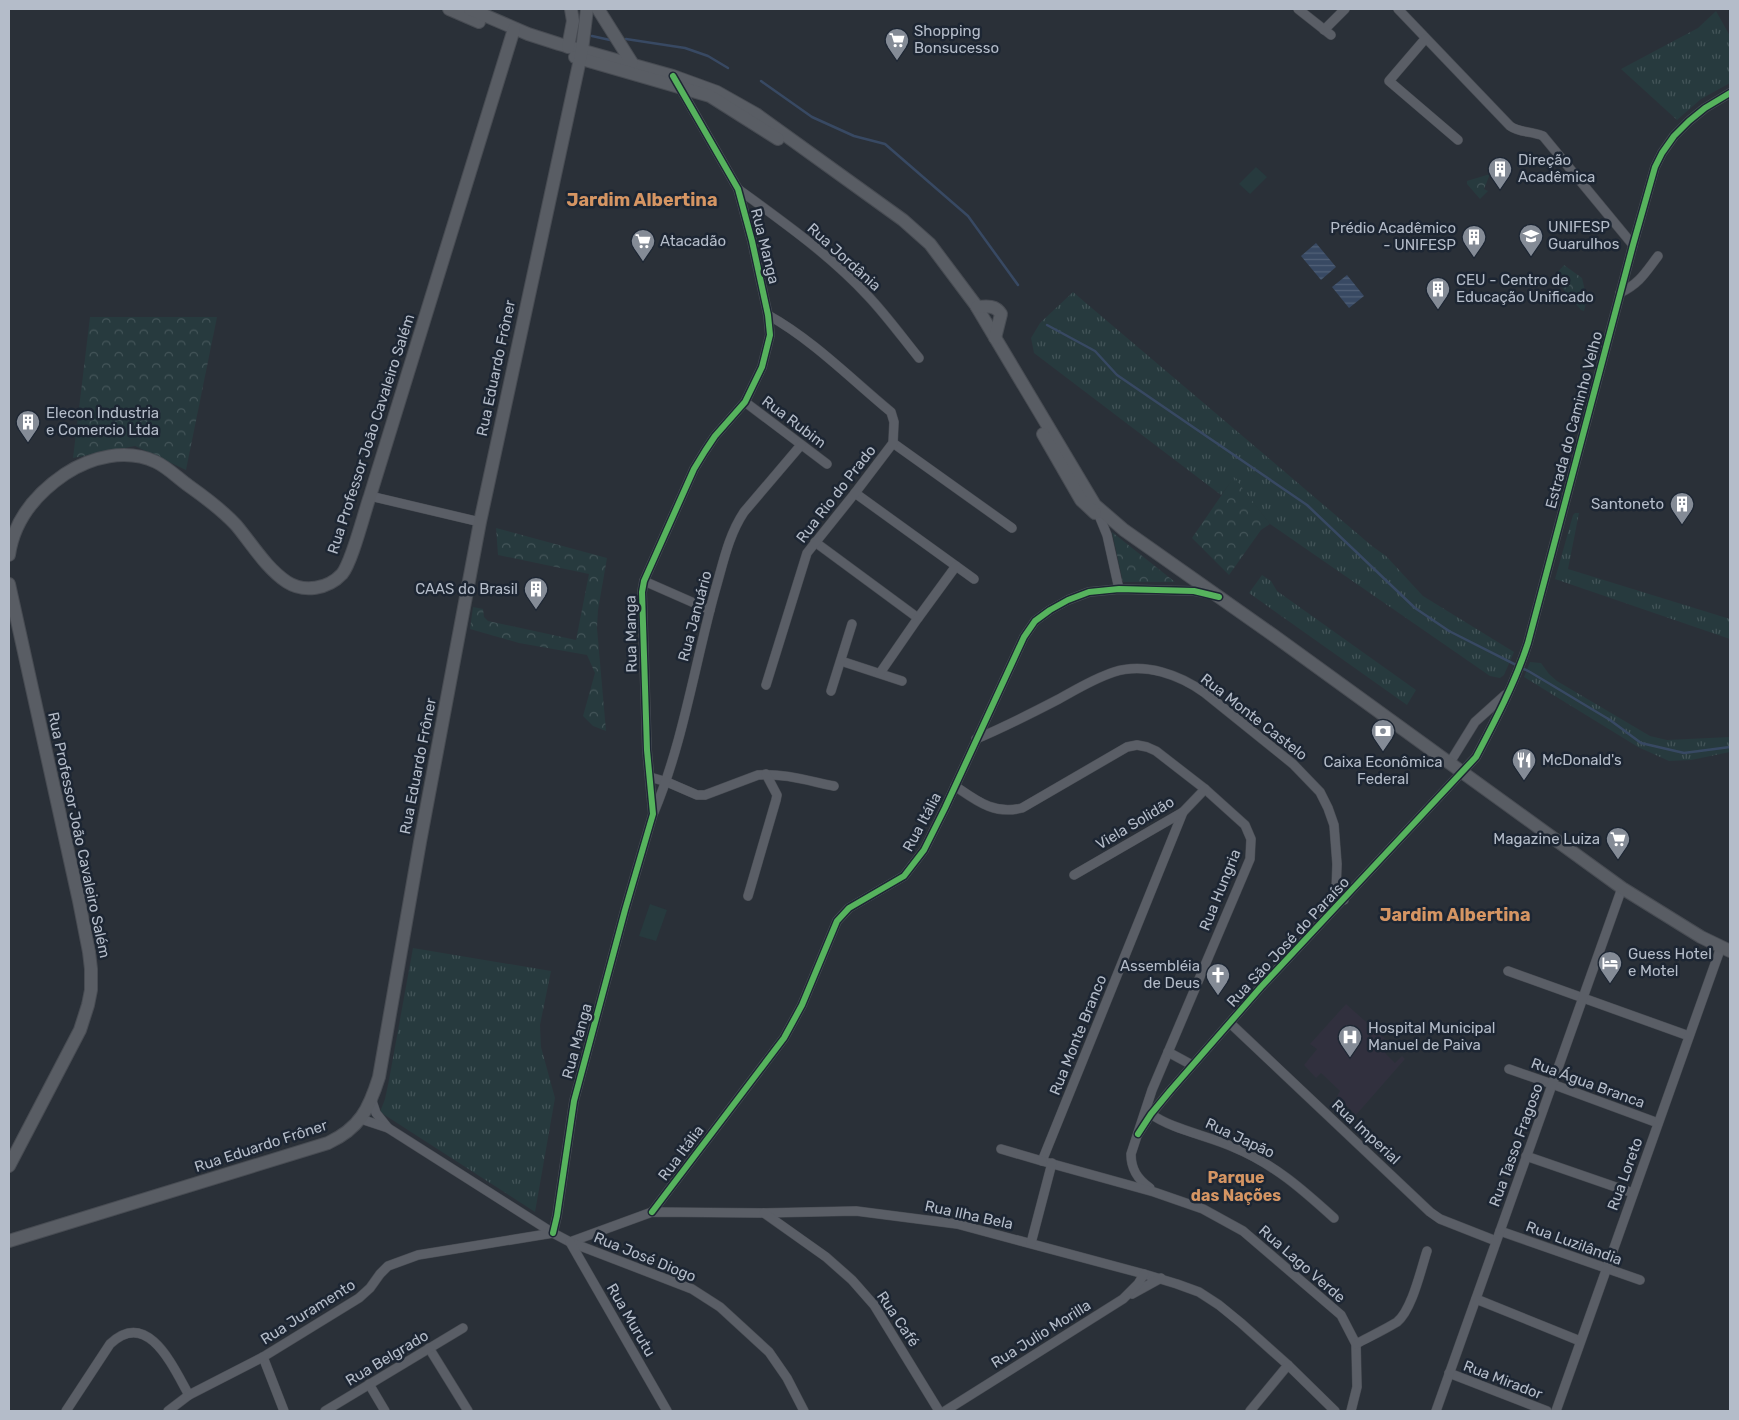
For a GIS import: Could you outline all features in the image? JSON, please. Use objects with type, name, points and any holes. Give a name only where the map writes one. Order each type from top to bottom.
[{"type":"main road","points":[[449,9],[513,33],[680,88],[710,96],[781,141],[922,242],[946,271],[1081,500],[1101,519],[1178,575],[1219,597]]},
{"type":"main road","points":[[470,9],[513,33],[568,47],[581,54],[632,64],[717,92],[756,114],[903,220],[930,244],[946,262],[977,306],[1096,505],[1124,530],[1622,888],[1701,937],[1726,949]]},
{"type":"main road","points":[[568,47],[573,21],[571,9]]},
{"type":"main road","name":"Rua Eduardo Frôner","points":[[11,1240],[328,1143],[348,1131],[361,1119],[372,1101],[379,1077],[420,842],[480,522],[581,54],[587,9]]},
{"type":"main road","points":[[598,9],[632,64]]},
{"type":"main road","name":"Rua Professor João Cavaleiro Salém","points":[[9,555],[13,537],[26,510],[44,490],[80,465],[108,456],[123,455],[142,457],[157,462],[216,506],[274,571],[287,582],[297,587],[310,589],[323,587],[333,582],[343,573],[370,496],[513,33]]},
{"type":"main road","points":[[977,306],[995,307],[1000,311],[1001,314],[995,338]]},
{"type":"main road","name":"Rua Professor João Cavaleiro Salém","points":[[9,584],[79,901],[91,969],[91,990],[80,1030],[9,1166]]},
{"type":"street","points":[[1298,9],[1327,33],[1345,9]]},
{"type":"street","points":[[1398,9],[1510,126],[1517,131],[1534,132],[1543,136],[1633,245]]},
{"type":"street","points":[[1425,39],[1389,80],[1458,140]]},
{"type":"street","name":"Rua Manga","points":[[553,1233],[574,1101],[625,910],[653,814],[647,750],[642,592],[644,582],[694,469],[704,451],[745,402],[762,367],[770,335],[768,315],[752,241],[738,189],[673,76]]},
{"type":"street","name":"Estrada do Caminho Velho","points":[[1462,773],[1476,757],[1494,723],[1523,659],[1598,400],[1620,293],[1655,167],[1674,136],[1688,121],[1730,93]]},
{"type":"street","name":"Rua Jordânia","points":[[738,189],[805,238],[840,269],[873,302],[919,358]]},
{"type":"street","points":[[1620,293],[1634,286],[1658,256]]},
{"type":"street","name":"Rua Rio do Prado","points":[[766,684],[807,553],[893,443],[894,422],[891,412],[805,339],[768,315]]},
{"type":"street","name":"Rua Rubim","points":[[745,402],[827,464]]},
{"type":"street","points":[[893,443],[1012,528]]},
{"type":"street","name":"Rua Januário","points":[[653,814],[667,782],[730,538],[736,524],[801,445]]},
{"type":"street","points":[[855,493],[974,579]]},
{"type":"street","points":[[370,496],[480,522]]},
{"type":"street","points":[[1096,505],[1107,535],[1119,589]]},
{"type":"street","points":[[815,542],[918,618]]},
{"type":"street","points":[[880,673],[956,566]]},
{"type":"street","points":[[644,582],[710,610]]},
{"type":"street","name":"Rua Itália","points":[[652,1212],[784,1038],[802,1005],[837,921],[849,908],[904,876],[924,850],[1024,637],[1035,621],[1068,600],[1090,592],[1119,589],[1194,591],[1219,597]]},
{"type":"street","points":[[831,691],[852,624]]},
{"type":"street","points":[[841,661],[902,681]]},
{"type":"street","name":"Rua Monte Castelo","points":[[976,739],[1011,724],[1098,678],[1116,671],[1145,669],[1176,676],[1205,693],[1293,764],[1320,792],[1334,825],[1337,864],[1336,892],[1344,900]]},
{"type":"street","name":"Estrada do Caminho Velho","points":[[1449,764],[1475,722],[1507,693]]},
{"type":"street","name":"Rua Hungria","points":[[954,786],[978,802],[1000,810],[1011,811],[1022,808],[1127,747],[1148,747],[1205,788],[1246,826],[1251,838],[1252,849],[1247,867],[1152,1090],[1130,1154],[1135,1175],[1154,1192]]},
{"type":"street","name":"Rua São José do Paraíso","points":[[1138,1134],[1151,1114],[1260,987],[1462,773]]},
{"type":"street","points":[[650,778],[667,782],[697,795],[705,795],[758,775],[766,774],[834,786]]},
{"type":"street","points":[[748,896],[777,794],[766,774]]},
{"type":"street","name":"Viela Solidão","points":[[1074,875],[1183,812],[1205,788]]},
{"type":"street","name":"Rua Monte Branco","points":[[1042,1161],[1183,812]]},
{"type":"street","name":"Rua Tasso Fragoso","points":[[1436,1411],[1622,888]]},
{"type":"street","name":"Rua Loreto","points":[[1556,1411],[1689,1036],[1726,949]]},
{"type":"street","points":[[1508,971],[1689,1036]]},
{"type":"street","name":"Rua Imperial","points":[[1230,1023],[1430,1212],[1440,1219],[1496,1241]]},
{"type":"street","points":[[1168,1052],[1192,1065]]},
{"type":"street","name":"Rua Água Branca","points":[[1508,1069],[1658,1123]]},
{"type":"street","points":[[372,1101],[376,1113],[388,1128]]},
{"type":"street","name":"Rua Japão","points":[[1151,1114],[1160,1120],[1204,1135],[1256,1158],[1282,1173],[1334,1218]]},
{"type":"street","points":[[361,1119],[388,1128],[570,1242]]},
{"type":"street","points":[[1001,1149],[1154,1192]]},
{"type":"street","points":[[1526,1156],[1633,1193]]},
{"type":"street","points":[[1031,1244],[1052,1163]]},
{"type":"street","name":"Rua Lago Verde","points":[[1154,1192],[1203,1209],[1243,1231],[1341,1315],[1356,1344],[1357,1387],[1351,1411]]},
{"type":"street","name":"Rua Ilha Bela","points":[[570,1242],[652,1212],[764,1213],[856,1211],[957,1224],[1161,1278],[1199,1292],[1219,1305],[1288,1365],[1335,1411]]},
{"type":"street","name":"Rua Café","points":[[784,1212],[796,1236]]},
{"type":"street","name":"Rua Café","points":[[764,1213],[826,1257],[852,1280],[874,1305],[939,1411]]},
{"type":"street","name":"Rua Luzilândia","points":[[1500,1231],[1640,1280]]},
{"type":"street","name":"Rua Juramento","points":[[168,1411],[189,1395],[263,1356],[360,1298],[380,1274],[394,1264],[418,1255],[553,1233]]},
{"type":"street","name":"Rua Murutu","points":[[570,1242],[667,1411]]},
{"type":"street","name":"Rua José Diogo","points":[[570,1242],[692,1289],[720,1307],[769,1352],[787,1378],[804,1411]]},
{"type":"street","points":[[1356,1344],[1398,1321],[1409,1304],[1427,1251]]},
{"type":"street","name":"Rua Julio Morilla","points":[[945,1411],[1123,1299],[1138,1284],[1144,1274]]},
{"type":"street","points":[[1123,1299],[1161,1278]]},
{"type":"street","points":[[1476,1300],[1580,1341]]},
{"type":"street","name":"Rua Belgrado","points":[[325,1411],[463,1328]]},
{"type":"street","points":[[66,1411],[110,1344],[118,1337],[129,1333],[141,1334],[153,1340],[165,1353],[189,1395]]},
{"type":"street","points":[[430,1348],[468,1411]]},
{"type":"street","points":[[263,1356],[284,1411]]},
{"type":"street","points":[[1250,1411],[1288,1365]]},
{"type":"street","name":"Rua Mirador","points":[[1449,1373],[1547,1411]]},
{"type":"street","points":[[369,1384],[385,1411]]},
{"type":"shaded area","name":"Hospital Municipal Manuel de Paiva","points":[[1346,1004],[1392,1045],[1385,1053],[1395,1063],[1402,1056],[1405,1059],[1356,1115],[1337,1096],[1340,1091],[1321,1073],[1316,1078],[1304,1065],[1317,1049],[1310,1044]]},
{"type":"green space","points":[[1716,11],[1730,36],[1730,83],[1701,99],[1677,120],[1621,69],[1698,28]]},
{"type":"green space","points":[[1256,167],[1267,177],[1250,194],[1239,184]]},
{"type":"green space","points":[[1490,174],[1484,189],[1488,191],[1480,199],[1467,184],[1467,181]]},
{"type":"green space","points":[[1564,265],[1582,278],[1587,299],[1584,311],[1581,310],[1558,283],[1556,274]]},
{"type":"green space","points":[[1073,292],[1386,556],[1423,596],[1514,652],[1504,675],[1500,678],[1490,676],[1270,524],[1234,478],[1221,495],[1034,353],[1031,338],[1040,323]]},
{"type":"green space","points":[[90,317],[217,317],[186,470],[135,446],[73,458]]},
{"type":"green space","points":[[1234,477],[1270,524],[1261,530],[1229,575],[1192,538]]},
{"type":"green space","points":[[1575,513],[1579,513],[1568,569],[1730,619],[1730,639],[1555,579]]},
{"type":"green space","points":[[496,528],[607,558],[598,610],[597,628],[606,731],[593,726],[583,716],[595,673],[587,655],[519,643],[470,629],[473,607],[483,609],[484,617],[488,621],[576,640],[589,574],[498,555]]},
{"type":"green space","points":[[1112,532],[1175,582],[1123,582]]},
{"type":"green space","points":[[1262,575],[1271,581],[1277,591],[1416,690],[1407,705],[1249,593]]},
{"type":"green space","points":[[1530,662],[1541,663],[1557,681],[1650,736],[1667,740],[1730,737],[1730,752],[1691,760],[1669,761],[1638,747],[1524,677]]},
{"type":"green space","points":[[650,904],[667,910],[656,941],[639,936]]},
{"type":"green space","points":[[413,948],[551,971],[540,1025],[541,1047],[555,1098],[535,1212],[380,1112],[389,1080]]},
{"type":"water","points":[[1316,243],[1336,267],[1321,280],[1301,256]]},
{"type":"water","points":[[1347,275],[1364,296],[1349,308],[1332,287]]},
{"type":"waterway","points":[[592,36],[610,40]]},
{"type":"waterway","points":[[626,39],[685,48],[708,56],[728,68]]},
{"type":"waterway","points":[[761,81],[812,117],[854,136],[885,144],[968,216],[1018,285]]},
{"type":"waterway","points":[[1047,325],[1095,351],[1117,375],[1307,505],[1415,608],[1449,631],[1530,672],[1610,720],[1641,743],[1684,753],[1730,747]]},
{"type":"cycle path","points":[[553,1233],[574,1101],[625,910],[653,814],[647,750],[642,592],[644,581],[694,469],[715,436],[745,402],[762,367],[770,335],[768,315],[752,241],[738,189],[673,76]]},
{"type":"cycle path","points":[[1138,1134],[1151,1114],[1170,1091],[1261,987],[1476,757],[1511,687],[1528,643],[1655,167],[1674,136],[1689,121],[1705,108],[1730,93]]},
{"type":"cycle path","points":[[652,1212],[784,1038],[802,1005],[837,921],[849,908],[904,876],[924,850],[1024,637],[1035,621],[1068,600],[1089,592],[1119,589],[1194,591],[1219,597]]},
{"type":"place","name":"Shopping Bonsucesso","points":[[897,61]]},
{"type":"place","name":"Direção Acadêmica","points":[[1500,190]]},
{"type":"place","name":"UNIFESP Guarulhos","points":[[1531,257]]},
{"type":"place","name":"Prédio Acadêmico - UNIFESP","points":[[1474,258]]},
{"type":"place","name":"Atacadão","points":[[643,262]]},
{"type":"place","name":"CEU - Centro de Educação Unificado","points":[[1438,310]]},
{"type":"place","name":"Elecon Industria e Comercio Ltda","points":[[28,443]]},
{"type":"place","name":"Santoneto","points":[[1682,525]]},
{"type":"place","name":"CAAS do Brasil","points":[[536,610]]},
{"type":"place","name":"Caixa Econômica Federal","points":[[1383,752]]},
{"type":"place","name":"McDonald's","points":[[1524,781]]},
{"type":"place","name":"Magazine Luiza","points":[[1618,860]]},
{"type":"place","name":"Guess Hotel e Motel","points":[[1610,984]]},
{"type":"place","name":"Assembléia de Deus","points":[[1218,996]]},
{"type":"place","name":"Hospital Municipal Manuel de Paiva","points":[[1350,1058]]},
{"type":"district","name":"Jardim Albertina","points":[[642,200]]},
{"type":"district","name":"Jardim Albertina","points":[[1455,915]]},
{"type":"district","name":"Parque das Nações","points":[[1236,1186]]}]
